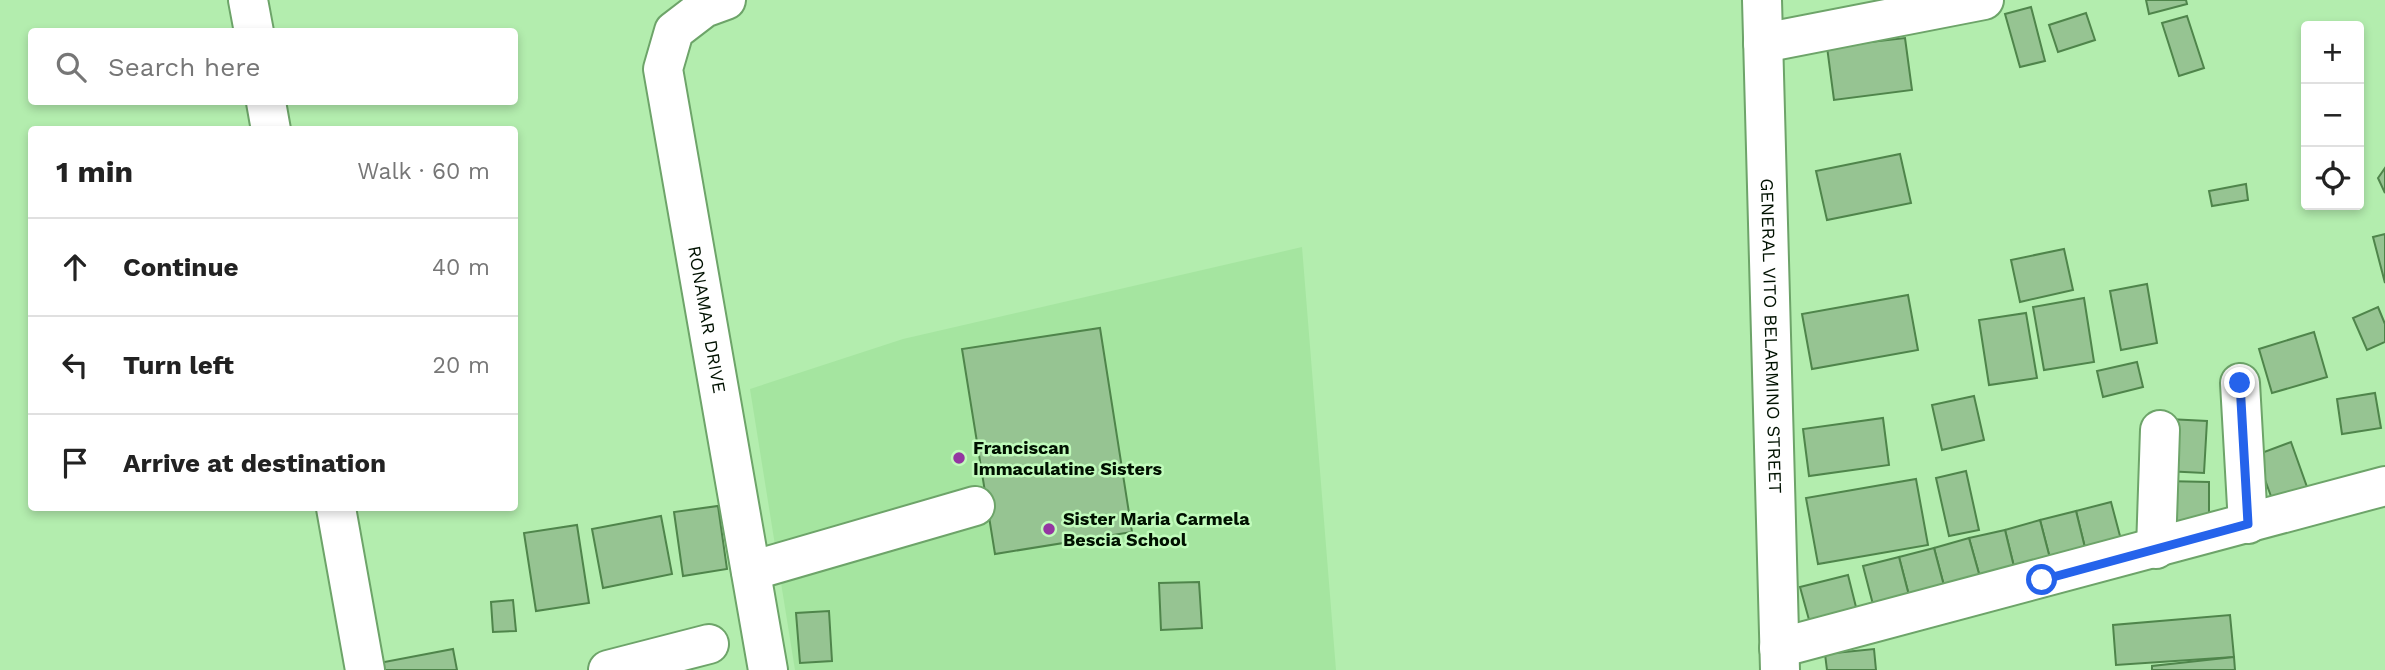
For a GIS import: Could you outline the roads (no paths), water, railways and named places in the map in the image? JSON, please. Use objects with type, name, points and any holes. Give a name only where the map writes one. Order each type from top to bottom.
[{"type":"street","points":[[248,0],[253,28]]},
{"type":"street","name":"RONAMAR DRIVE","points":[[726,0],[704,8],[674,31],[663,69],[768,670]]},
{"type":"street","name":"GENERAL VITO BELARMINO STREET","points":[[1762,0],[1779,659]]},
{"type":"street","points":[[1763,43],[1984,0]]},
{"type":"street","points":[[267,105],[270,126]]},
{"type":"street","points":[[2240,383],[2248,524]]},
{"type":"street","points":[[2156,549],[2160,430]]},
{"type":"street","points":[[1779,659],[2156,549],[2385,486]]},
{"type":"street","points":[[751,571],[975,506]]},
{"type":"street","points":[[337,511],[365,670]]},
{"type":"street","points":[[608,670],[709,644]]},
{"type":"place","name":"Franciscan Immaculatine Sisters","points":[[959,458]]},
{"type":"place","name":"Sister Maria Carmela Bescia School","points":[[1049,529]]}]
